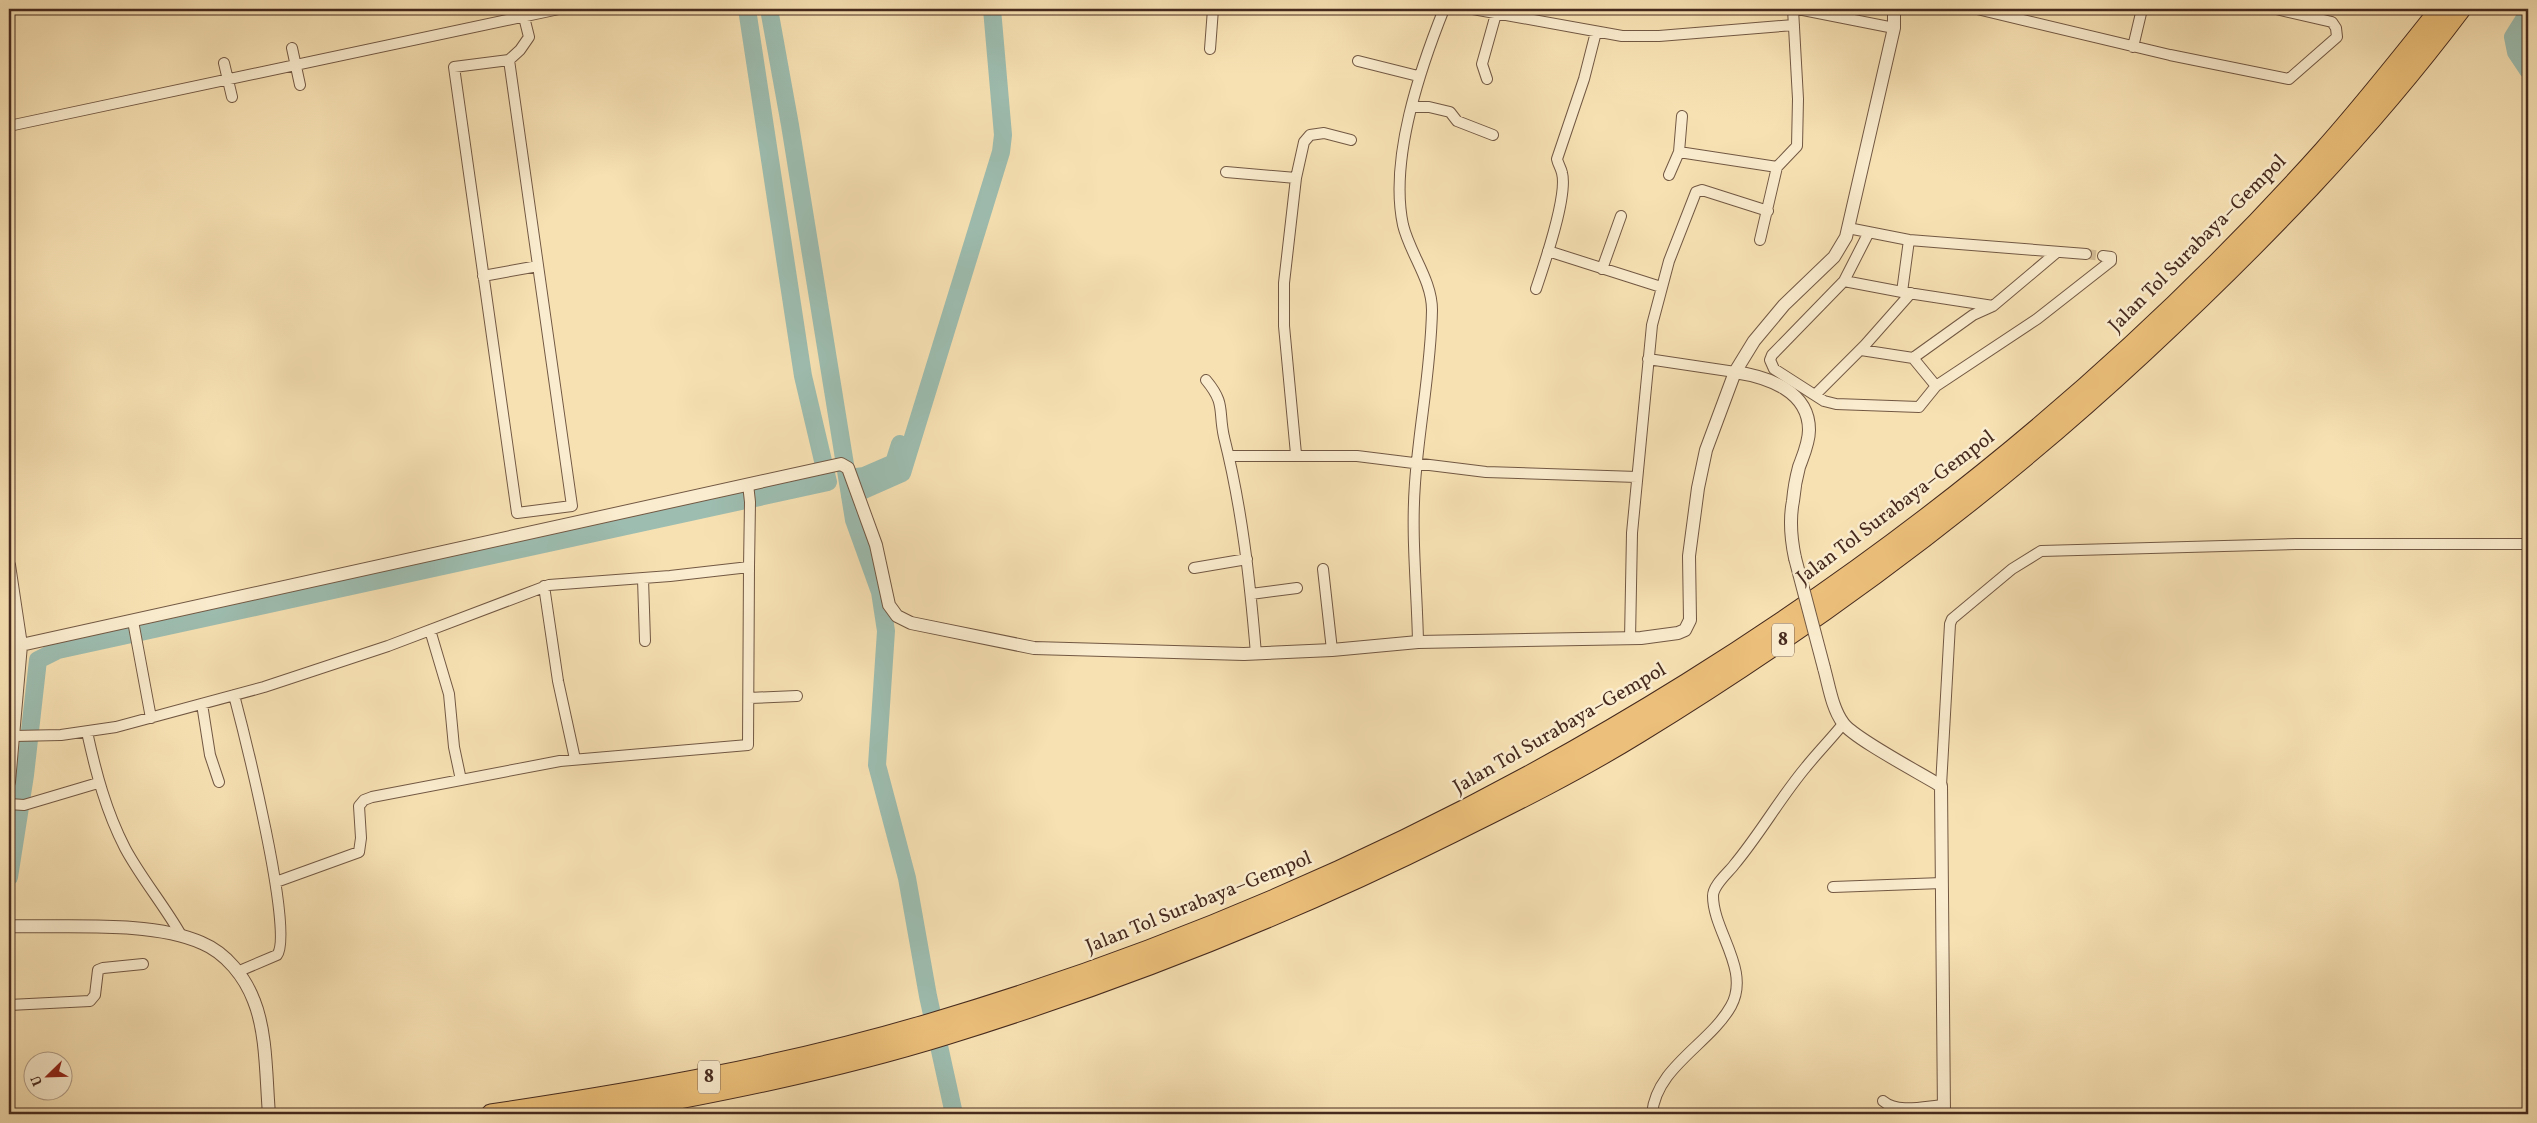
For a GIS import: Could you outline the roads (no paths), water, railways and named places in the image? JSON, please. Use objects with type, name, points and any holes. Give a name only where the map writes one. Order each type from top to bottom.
[{"type":"highway","name":"Jalan Tol Surabaya–Gempol","points":[[490,1114],[645,1090],[935,1030],[1091,972],[1242,912],[1414,836],[1638,713],[1846,578],[1961,491],[2073,397],[2162,316],[2244,234],[2375,91],[2440,9]]},
{"type":"highway","name":"Jalan Tol Surabaya–Gempol","points":[[599,1114],[760,1082],[1106,982],[1244,928],[1371,874],[1517,801],[1634,736],[1855,591],[1944,524],[2069,422],[2217,284],[2286,215],[2377,114],[2461,9]]},
{"type":"street","points":[[9,126],[296,66],[523,12],[559,9]]},
{"type":"street","points":[[1210,49],[1213,9]]},
{"type":"street","points":[[1418,642],[1413,530],[1417,462],[1429,364],[1432,307],[1430,295],[1408,241],[1401,211],[1402,164],[1418,76],[1444,9]]},
{"type":"street","points":[[1473,9],[1496,14],[1530,14],[1596,32],[1622,36],[1659,36],[1794,25]]},
{"type":"street","points":[[1760,240],[1777,167],[1797,146],[1798,99],[1793,9]]},
{"type":"street","points":[[1798,9],[1894,28]]},
{"type":"street","points":[[21,645],[748,487],[841,464],[846,466],[858,493],[876,545],[890,605],[897,616],[904,621],[1034,648],[1256,654],[1332,650],[1418,642],[1630,639],[1678,634],[1689,624],[1689,556],[1698,488],[1706,450],[1735,372],[1754,341],[1784,305],[1834,257],[1846,237],[1894,28],[1894,9]]},
{"type":"street","points":[[1977,9],[2133,46],[2289,79],[2337,37],[2336,28],[2332,22],[2276,9]]},
{"type":"street","points":[[2133,46],[2142,9]]},
{"type":"street","points":[[508,60],[572,506],[517,513],[454,67],[508,60],[520,50],[529,37],[523,12]]},
{"type":"street","points":[[1487,78],[1482,64],[1496,14]]},
{"type":"street","points":[[1536,289],[1556,224],[1563,188],[1562,173],[1557,159],[1584,79],[1596,32]]},
{"type":"street","points":[[292,48],[300,85]]},
{"type":"street","points":[[1358,61],[1418,76]]},
{"type":"street","points":[[224,63],[232,97]]},
{"type":"street","points":[[1412,107],[1429,107],[1450,112],[1457,121],[1493,134]]},
{"type":"street","points":[[1669,176],[1679,152],[1682,116]]},
{"type":"street","points":[[1296,454],[1287,361],[1284,292],[1287,246],[1296,178],[1304,142],[1310,135],[1324,133],[1350,140]]},
{"type":"street","points":[[1679,152],[1777,167]]},
{"type":"street","points":[[1226,172],[1296,178]]},
{"type":"street","points":[[1630,639],[1629,585],[1637,477],[1648,358],[1661,287],[1683,221],[1696,192],[1702,190],[1768,211]]},
{"type":"street","points":[[1602,269],[1621,216]]},
{"type":"street","points":[[1848,228],[1908,240],[2086,254]]},
{"type":"street","points":[[1869,232],[1844,281],[1772,355],[1770,360],[1774,369],[1824,401],[1836,404],[1919,407],[1936,386],[2036,319],[2111,262],[2111,257],[2103,256]]},
{"type":"street","points":[[1815,395],[1860,350],[1906,293],[1908,240]]},
{"type":"street","points":[[1548,251],[1661,287]]},
{"type":"street","points":[[1913,358],[1973,316],[1993,306],[2056,253]]},
{"type":"street","points":[[483,276],[538,266]]},
{"type":"street","points":[[1844,281],[1906,293],[1993,306]]},
{"type":"street","points":[[1860,350],[1913,358],[1936,386]]},
{"type":"street","points":[[1648,358],[1755,375],[1778,384],[1793,394],[1806,413],[1809,432],[1797,478],[1790,522],[1795,558],[1832,698],[1843,724],[1860,737],[1941,786]]},
{"type":"street","points":[[1206,380],[1220,399],[1222,428],[1231,456],[1247,559],[1256,654]]},
{"type":"street","points":[[1231,456],[1296,454],[1357,456],[1486,472],[1637,477]]},
{"type":"street","points":[[276,882],[358,852],[362,838],[358,806],[364,800],[575,759],[748,746],[750,502],[748,487]]},
{"type":"street","points":[[1884,1101],[1892,1106],[1940,1108],[1941,786],[1950,624],[1952,619],[2012,569],[2040,551],[2296,544],[2528,544]]},
{"type":"street","points":[[1194,568],[1247,559]]},
{"type":"street","points":[[9,565],[21,645],[19,736],[9,782]]},
{"type":"street","points":[[19,736],[87,732],[152,718],[234,695],[388,646],[544,586],[643,579],[749,567]]},
{"type":"street","points":[[1323,569],[1332,650]]},
{"type":"street","points":[[643,579],[645,641]]},
{"type":"street","points":[[544,586],[558,681],[575,759]]},
{"type":"street","points":[[1251,594],[1297,588]]},
{"type":"street","points":[[133,622],[152,718]]},
{"type":"street","points":[[430,630],[449,694],[454,747],[461,780]]},
{"type":"street","points":[[234,695],[258,792],[276,882],[280,951],[237,972]]},
{"type":"street","points":[[749,698],[796,696]]},
{"type":"street","points":[[202,704],[210,755],[219,782]]},
{"type":"street","points":[[1652,1114],[1656,1097],[1666,1080],[1681,1060],[1724,1016],[1736,992],[1732,959],[1714,903],[1715,889],[1758,834],[1805,768],[1843,724]]},
{"type":"street","points":[[87,732],[98,783],[111,819],[126,850],[181,935]]},
{"type":"street","points":[[14,804],[98,783]]},
{"type":"street","points":[[1833,887],[1916,882],[1942,883]]},
{"type":"street","points":[[9,926],[114,928],[181,935],[212,949],[237,972],[249,990],[258,1012],[268,1114]]},
{"type":"street","points":[[9,1005],[90,1001],[95,995],[98,970],[143,964]]},
{"type":"waterway","points":[[9,877],[25,775],[38,660],[58,650],[828,482],[803,376],[747,9]]},
{"type":"waterway","points":[[769,9],[790,125],[854,520],[880,592],[886,631],[877,765],[907,878],[928,996],[954,1114]]},
{"type":"waterway","points":[[850,496],[902,473],[1001,152],[1003,135],[992,9]]},
{"type":"waterway","points":[[2528,13],[2513,37],[2516,52],[2528,70]]},
{"type":"waterway","points":[[850,478],[864,476],[894,463],[900,444]]},
{"type":"tunnel","points":[[2086,254],[2103,256]]}]
